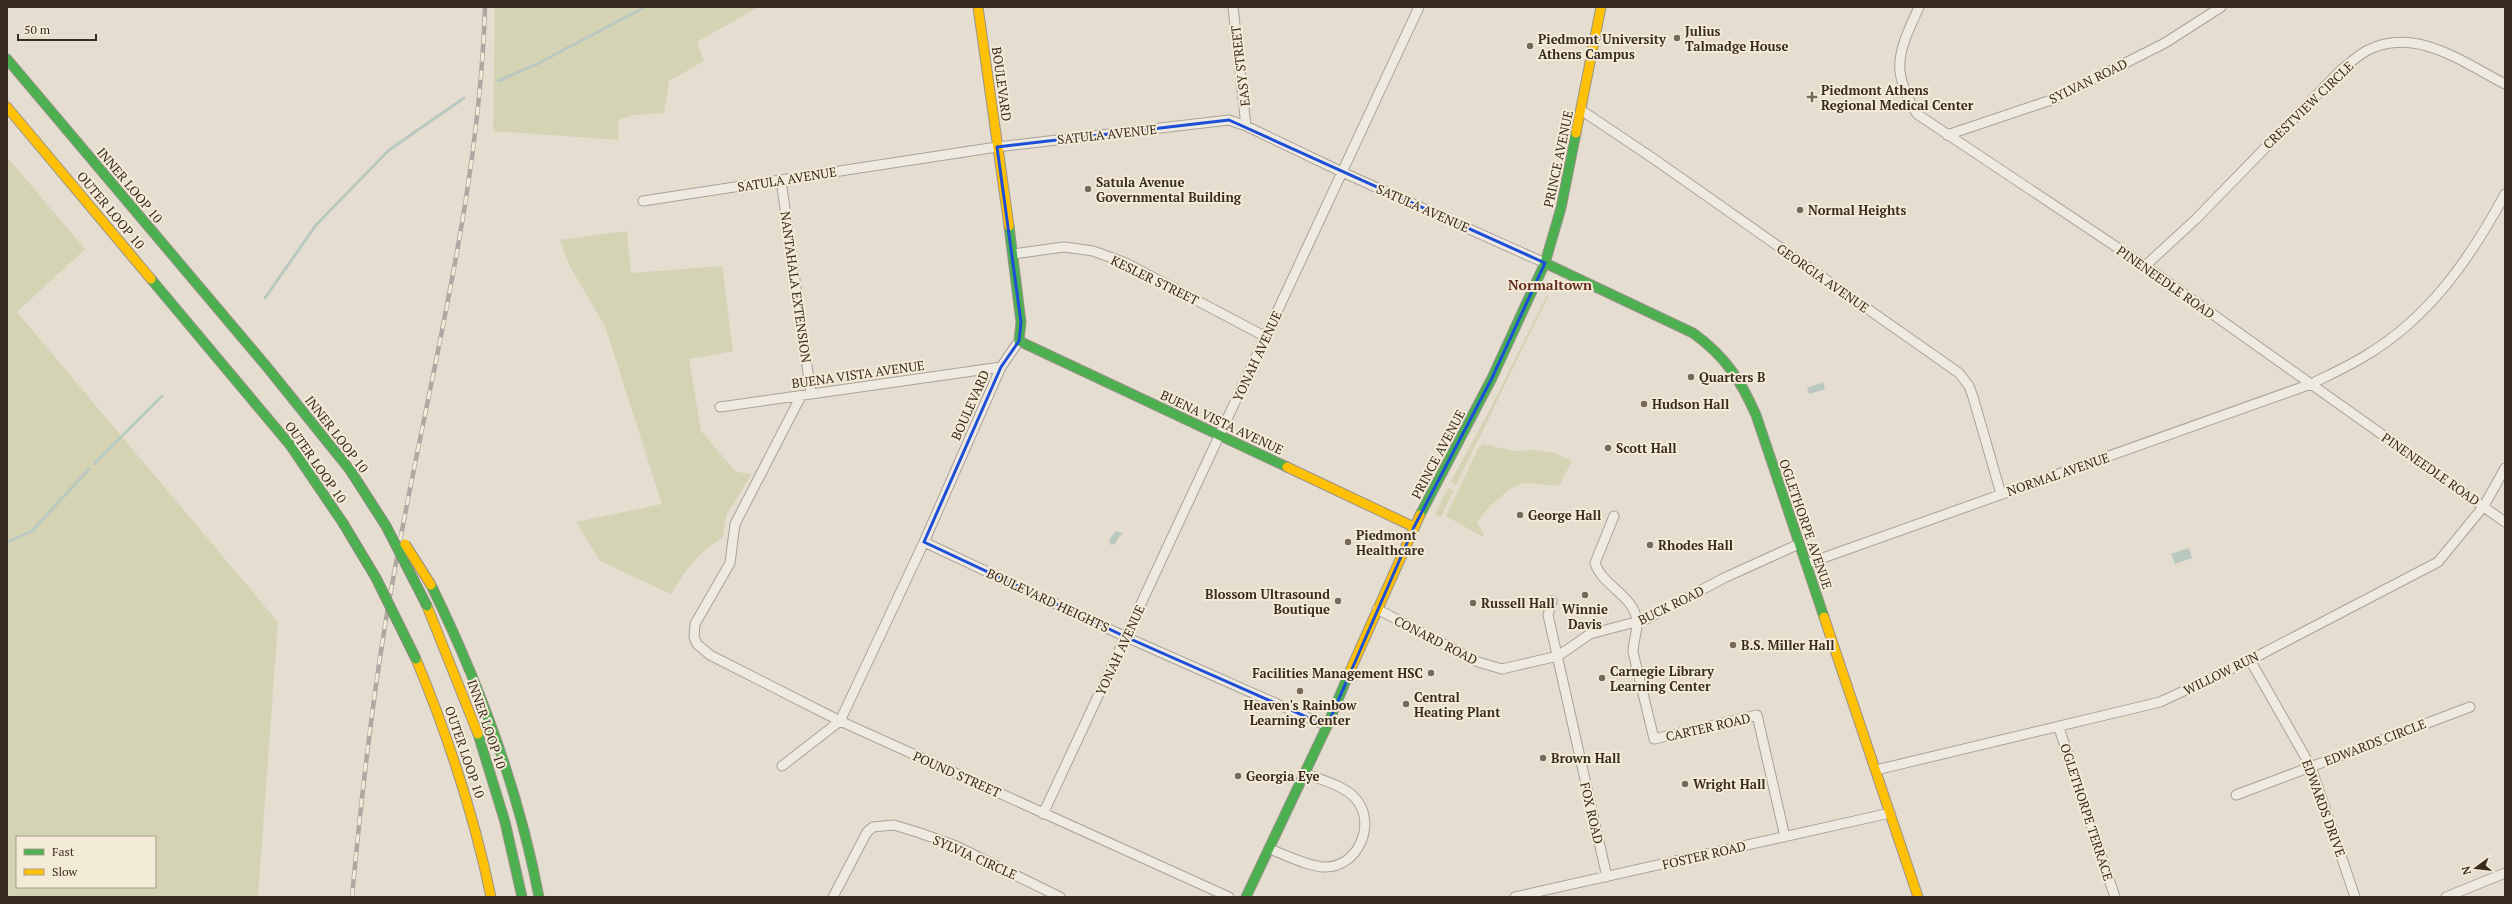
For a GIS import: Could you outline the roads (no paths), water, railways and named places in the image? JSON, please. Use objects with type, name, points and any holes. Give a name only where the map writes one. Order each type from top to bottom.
[{"type":"main road","name":"BOULEVARD","points":[[978,7],[1013,254],[1021,322],[1019,341]]},
{"type":"main road","name":"PRINCE AVENUE","points":[[1246,897],[1327,726],[1414,527],[1492,378],[1545,263],[1561,208],[1601,7]]},
{"type":"main road","name":"INNER LOOP 10","points":[[7,59],[267,367],[350,470],[386,526],[427,606],[451,663],[485,755],[504,820],[522,897]]},
{"type":"main road","name":"OUTER LOOP 10","points":[[7,107],[280,433],[343,522],[386,598],[416,659],[458,767],[480,844],[491,897]]},
{"type":"main road","name":"OGLETHORPE AVENUE","points":[[1545,263],[1693,333],[1707,343],[1729,365],[1750,399],[1918,897]]},
{"type":"main road","name":"BUENA VISTA AVENUE","points":[[1019,341],[1414,527]]},
{"type":"main road","points":[[350,470],[393,525],[431,585],[468,659],[498,736],[526,830],[539,897]]},
{"type":"street","name":"EASY STREET","points":[[1233,7],[1246,126]]},
{"type":"street","name":"YONAH AVENUE","points":[[1043,814],[1419,7]]},
{"type":"street","name":"PINENEEDLE ROAD","points":[[1919,7],[1901,47],[1899,62],[1901,79],[1907,98],[1917,114],[2146,266],[2505,522]]},
{"type":"street","name":"SYLVAN ROAD","points":[[1947,135],[2054,99],[2165,43],[2221,7]]},
{"type":"street","name":"CRESTVIEW CIRCLE","points":[[2146,266],[2196,219],[2341,70],[2368,50],[2396,42],[2422,44],[2439,50],[2505,84]]},
{"type":"street","name":"GEORGIA AVENUE","points":[[1581,110],[1661,163],[1959,373],[1973,397],[2001,494]]},
{"type":"street","name":"SATULA AVENUE","points":[[643,201],[997,147],[1229,120],[1246,126],[1342,172],[1545,263]]},
{"type":"street","name":"NANTAHALA EXTENSION","points":[[781,180],[811,394]]},
{"type":"street","name":"NORMAL AVENUE","points":[[1806,564],[2310,384],[2366,356],[2408,325],[2449,284],[2480,240],[2505,194]]},
{"type":"street","name":"KESLER STREET","points":[[1013,254],[1064,247],[1093,251],[1126,263],[1266,337]]},
{"type":"street","name":"BOULEVARD","points":[[782,766],[840,721],[924,542],[1001,367],[1019,341]]},
{"type":"street","name":"BUENA VISTA AVENUE","points":[[720,407],[1001,367]]},
{"type":"street","name":"POUND STREET","points":[[801,396],[735,524],[730,563],[696,624],[694,637],[697,644],[710,655],[840,721],[1229,897]]},
{"type":"street","name":"WILLOW RUN","points":[[1876,770],[2059,728],[2160,702],[2250,660],[2438,562],[2484,506],[2505,468]]},
{"type":"street","points":[[1614,516],[1595,563],[1598,571],[1624,597],[1637,622]]},
{"type":"street","name":"BOULEVARD HEIGHTS","points":[[924,542],[1126,637],[1327,726]]},
{"type":"street","name":"BUCK ROAD","points":[[1495,668],[1510,668],[1558,656],[1590,634],[1648,619],[1741,570],[1799,544]]},
{"type":"street","name":"FOX ROAD","points":[[1552,601],[1548,614],[1607,877]]},
{"type":"street","name":"CONARD ROAD","points":[[1377,609],[1478,662],[1495,668]]},
{"type":"street","name":"CARTER ROAD","points":[[1637,622],[1633,642],[1634,652],[1654,739],[1757,716],[1785,837]]},
{"type":"street","name":"EDWARDS DRIVE","points":[[2250,660],[2312,767],[2356,897]]},
{"type":"street","name":"EDWARDS CIRCLE","points":[[2236,795],[2470,707]]},
{"type":"street","name":"OGLETHORPE TERRACE","points":[[2059,728],[2115,897]]},
{"type":"street","points":[[1269,848],[1308,863],[1326,867],[1346,860],[1361,843],[1364,821],[1357,800],[1348,792],[1304,773]]},
{"type":"street","name":"FOSTER ROAD","points":[[1516,897],[1562,888],[1890,813]]},
{"type":"street","name":"SYLVIA CIRCLE","points":[[833,897],[867,832],[873,827],[894,825],[956,846],[1060,897]]},
{"type":"street","points":[[2446,897],[2505,873]]},
{"type":"street","points":[[1562,888],[1563,897]]},
{"type":"waterway","points":[[498,81],[537,64],[645,7]]},
{"type":"waterway","points":[[265,298],[316,225],[389,150],[464,98]]},
{"type":"waterway","points":[[95,463],[162,396]]},
{"type":"waterway","points":[[7,542],[32,531],[89,469]]},
{"type":"railway","points":[[352,897],[369,735],[380,654],[407,503],[450,292],[473,150],[481,79],[485,7]]},
{"type":"place","name":"Julius Talmadge House","points":[[1677,38]]},
{"type":"place","name":"Piedmont University Athens Campus","points":[[1530,46]]},
{"type":"place","name":"Piedmont Athens Regional Medical Center","points":[[1812,97]]},
{"type":"place","name":"Satula Avenue Governmental Building","points":[[1088,189]]},
{"type":"place","name":"Normal Heights","points":[[1800,210]]},
{"type":"place","name":"Quarters B","points":[[1691,377]]},
{"type":"place","name":"Hudson Hall","points":[[1644,404]]},
{"type":"place","name":"Scott Hall","points":[[1608,448]]},
{"type":"place","name":"George Hall","points":[[1520,515]]},
{"type":"place","name":"Piedmont Healthcare","points":[[1348,542]]},
{"type":"place","name":"Rhodes Hall","points":[[1650,545]]},
{"type":"place","name":"Winnie Davis","points":[[1585,595]]},
{"type":"place","name":"Blossom Ultrasound Boutique","points":[[1338,601]]},
{"type":"place","name":"Russell Hall","points":[[1473,603]]},
{"type":"place","name":"B.S. Miller Hall","points":[[1733,645]]},
{"type":"place","name":"Facilities Management HSC","points":[[1431,673]]},
{"type":"place","name":"Carnegie Library Learning Center","points":[[1602,678]]},
{"type":"place","name":"Heaven's Rainbow Learning Center","points":[[1300,691]]},
{"type":"place","name":"Central Heating Plant","points":[[1406,704]]},
{"type":"place","name":"Brown Hall","points":[[1543,758]]},
{"type":"place","name":"Georgia Eye","points":[[1238,776]]},
{"type":"place","name":"Wright Hall","points":[[1685,784]]},
{"type":"district","name":"Normaltown","points":[[1550,284]]}]
